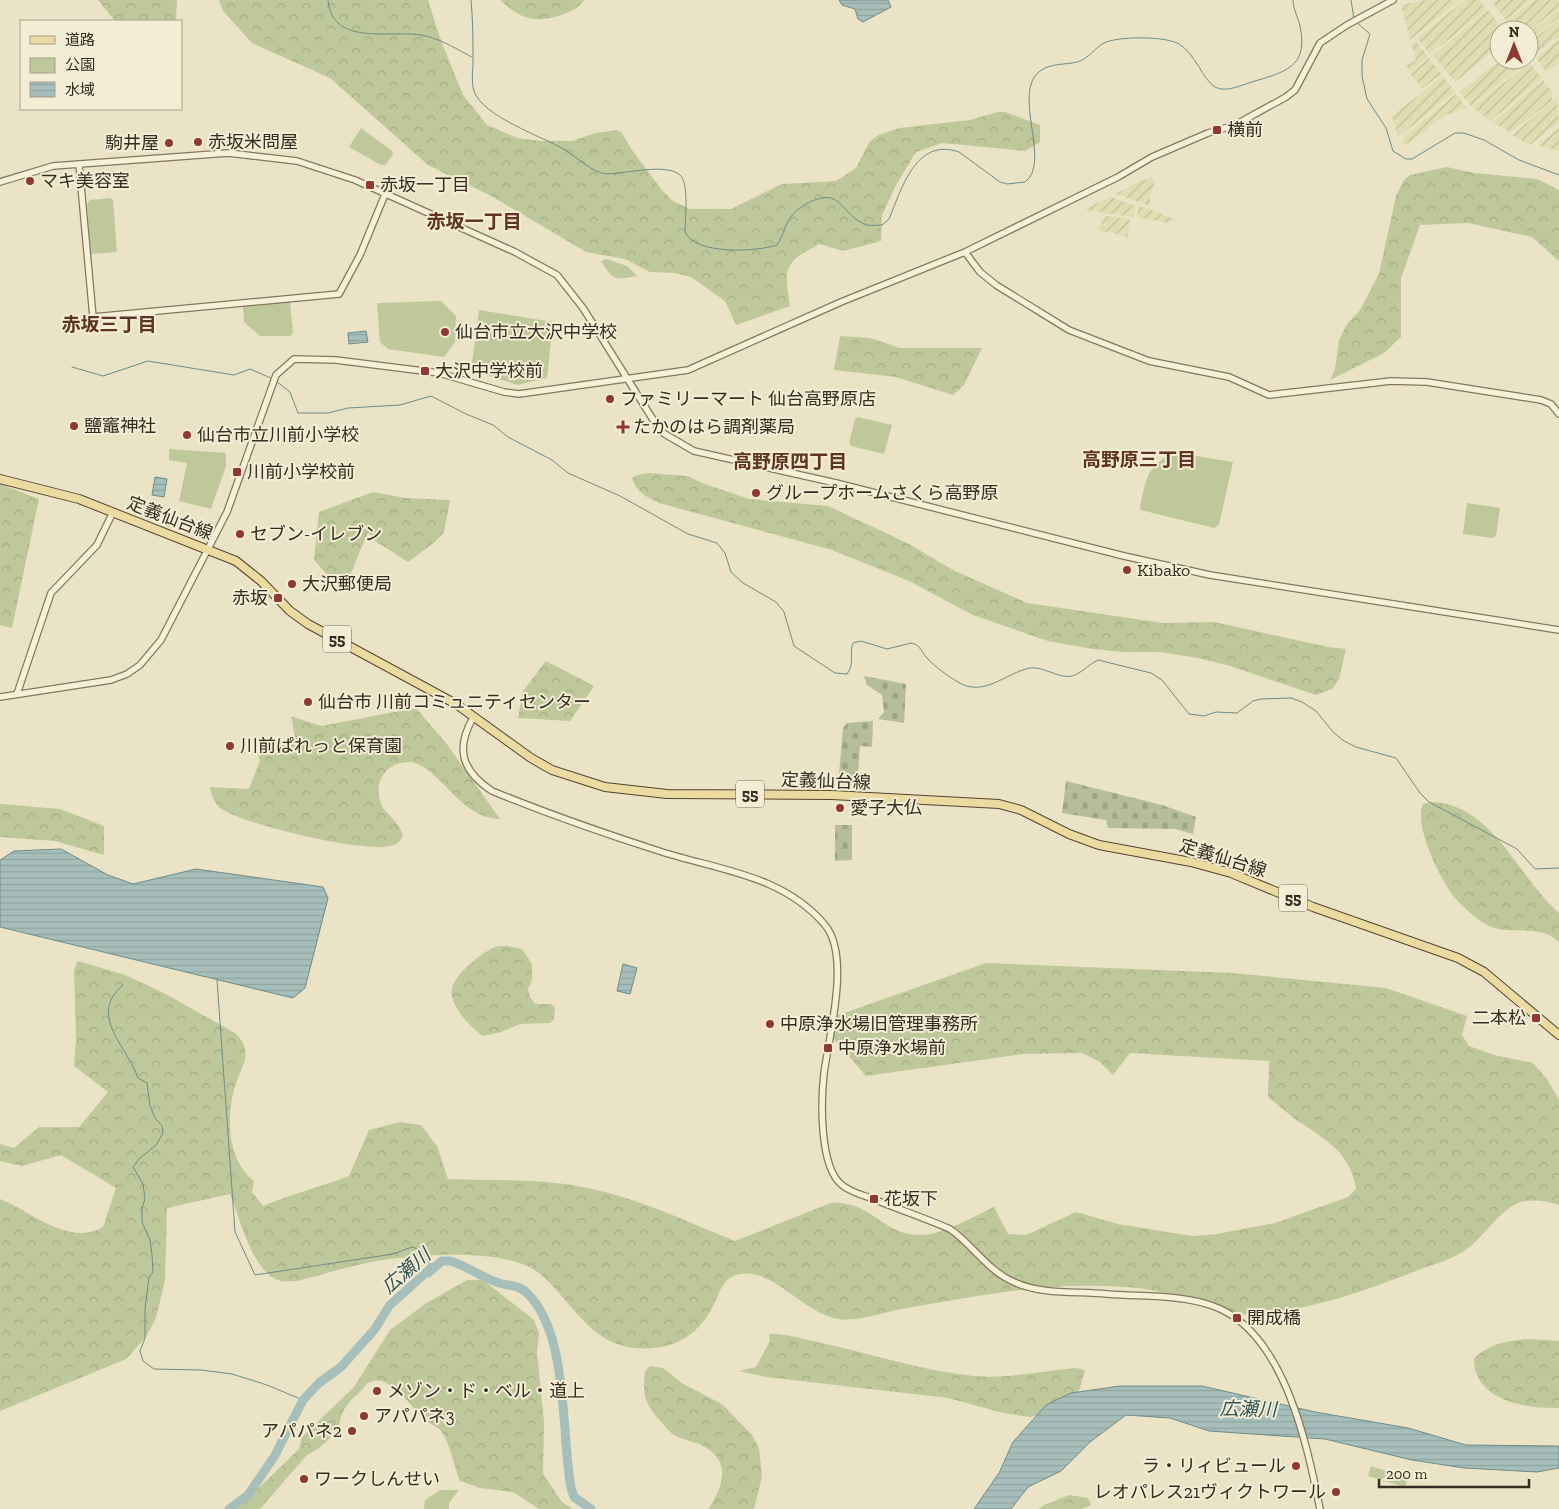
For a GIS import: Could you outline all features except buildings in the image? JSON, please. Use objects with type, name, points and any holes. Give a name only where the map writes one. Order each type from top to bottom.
[{"type":"main road","name":"定義仙台線","points":[[0,479],[79,499],[240,563],[290,611],[308,624],[456,704],[530,758],[552,770],[605,788],[666,794],[832,795],[999,804],[1021,810],[1069,834],[1099,845],[1191,862],[1231,873],[1313,907],[1458,958],[1484,972],[1559,1035]]},
{"type":"street","points":[[0,697],[111,680],[127,674],[140,665],[161,640],[232,498],[252,436],[274,385],[276,375],[286,364],[294,359],[304,358],[439,373],[504,392],[519,394],[688,370],[841,302],[965,252],[1110,182],[1152,157],[1208,133],[1235,125],[1286,97],[1295,90],[1320,43],[1352,22],[1393,0]]},
{"type":"street","points":[[0,182],[37,170],[79,164],[228,153],[264,155],[299,161],[386,192],[534,260],[557,275],[583,308],[627,379],[664,433],[694,451],[836,483],[1210,576],[1559,630]]},
{"type":"street","points":[[79,164],[93,317],[339,294],[360,256],[386,192]]},
{"type":"street","points":[[965,252],[980,272],[996,285],[1069,330],[1149,361],[1229,377],[1269,395],[1391,381],[1427,382],[1541,400],[1551,404],[1559,414]]},
{"type":"street","points":[[18,694],[54,588],[97,545],[113,512]]},
{"type":"street","points":[[473,718],[464,733],[464,759],[478,782],[492,791],[658,851],[759,878],[811,910],[827,927],[835,952],[837,993],[824,1074],[823,1133],[829,1167],[841,1184],[950,1229],[964,1238],[1002,1276],[1027,1287],[1199,1301],[1236,1317],[1260,1343],[1281,1377],[1294,1406],[1306,1440],[1320,1509]]},
{"type":"shaded area","points":[[1424,0],[1460,0],[1410,40],[1401,5]]},
{"type":"shaded area","points":[[1465,0],[1480,0],[1486,10],[1430,54],[1417,38]]},
{"type":"shaded area","points":[[1497,0],[1531,0],[1506,20],[1493,3]]},
{"type":"shaded area","points":[[1534,0],[1559,0],[1559,7],[1539,23],[1539,20],[1508,20]]},
{"type":"shaded area","points":[[1559,9],[1559,17],[1539,33],[1539,25]]},
{"type":"shaded area","points":[[1488,10],[1496,20],[1489,20],[1489,54],[1455,82],[1433,55]]},
{"type":"shaded area","points":[[1559,19],[1559,36],[1539,52],[1539,35]]},
{"type":"shaded area","points":[[1559,39],[1559,64],[1546,72],[1539,62],[1539,56]]},
{"type":"shaded area","points":[[1416,41],[1428,57],[1410,71],[1406,66],[1416,60],[1411,44]]},
{"type":"shaded area","points":[[1429,58],[1441,74],[1422,89],[1410,73]]},
{"type":"shaded area","points":[[1489,69],[1517,70],[1471,106],[1459,92]]},
{"type":"shaded area","points":[[1521,70],[1535,70],[1542,78],[1490,121],[1472,107]]},
{"type":"shaded area","points":[[1443,76],[1455,92],[1398,137],[1392,116]]},
{"type":"shaded area","points":[[1543,80],[1553,93],[1551,97],[1553,100],[1510,133],[1493,122]]},
{"type":"shaded area","points":[[1456,94],[1467,108],[1446,115],[1410,142],[1402,145],[1401,143],[1405,140],[1403,137]]},
{"type":"shaded area","points":[[1557,98],[1559,122],[1530,145],[1512,135]]},
{"type":"shaded area","points":[[1559,128],[1559,151],[1537,145]]},
{"type":"shaded area","points":[[1153,177],[1154,186],[1150,194],[1150,206],[1116,194],[1135,183]]},
{"type":"shaded area","points":[[1111,197],[1136,206],[1133,217],[1086,210],[1086,208]]},
{"type":"shaded area","points":[[1138,206],[1151,209],[1175,220],[1167,223],[1137,217]]},
{"type":"shaded area","points":[[1106,216],[1130,219],[1128,237],[1098,230]]},
{"type":"green space","points":[[98,0],[177,0],[176,20],[114,20]]},
{"type":"green space","points":[[219,0],[428,0],[440,38],[463,95],[487,125],[517,138],[541,141],[572,141],[596,133],[617,130],[622,133],[632,150],[661,189],[673,201],[690,209],[731,209],[782,184],[836,181],[856,168],[870,141],[879,135],[899,128],[970,120],[998,112],[1005,112],[1040,125],[1040,142],[1025,151],[942,143],[916,152],[896,185],[882,215],[881,241],[843,251],[820,244],[808,250],[793,262],[787,274],[790,306],[736,325],[725,301],[691,277],[675,273],[650,272],[625,259],[586,252],[493,197],[428,165],[330,78],[252,43],[223,11]]},
{"type":"green space","points":[[500,0],[584,0],[577,8],[565,14],[551,18],[535,19],[515,12]]},
{"type":"green space","points":[[361,128],[392,151],[393,155],[385,165],[381,165],[349,147]]},
{"type":"green space","points":[[1447,167],[1474,173],[1537,179],[1559,190],[1559,261],[1532,237],[1468,223],[1420,225],[1401,278],[1401,337],[1384,353],[1330,380],[1335,369],[1339,340],[1347,324],[1360,310],[1379,274],[1396,196],[1404,180],[1410,175]]},
{"type":"green space","points":[[110,198],[113,200],[117,252],[91,254],[87,204],[90,200]]},
{"type":"green space","points":[[607,259],[627,266],[637,276],[615,278],[601,261]]},
{"type":"green space","points":[[287,301],[290,303],[293,332],[291,336],[260,336],[244,322],[243,306]]},
{"type":"green space","points":[[441,301],[456,316],[455,342],[444,357],[388,349],[380,342],[377,303]]},
{"type":"green space","points":[[479,310],[553,322],[547,378],[517,385],[471,370]]},
{"type":"green space","points":[[840,336],[870,338],[900,348],[982,348],[964,385],[953,395],[896,377],[834,370]]},
{"type":"green space","points":[[858,417],[892,425],[884,454],[851,446],[849,443],[855,419]]},
{"type":"green space","points":[[169,449],[226,453],[226,466],[211,509],[179,501],[187,463],[169,460]]},
{"type":"green space","points":[[1172,452],[1233,462],[1219,525],[1214,528],[1141,510],[1140,507],[1148,475],[1157,464]]},
{"type":"green space","points":[[649,473],[688,476],[702,483],[749,499],[828,506],[907,543],[953,570],[1027,603],[1163,623],[1214,622],[1328,647],[1346,649],[1339,679],[1332,689],[1316,695],[1230,666],[1198,658],[1160,652],[1122,652],[1093,649],[1048,641],[973,615],[909,581],[832,550],[659,503],[639,490],[632,478]]},
{"type":"green space","points":[[0,484],[39,499],[12,628],[0,625]]},
{"type":"green space","points":[[373,492],[406,498],[450,500],[444,532],[436,541],[408,562],[375,541],[368,532],[346,585],[327,575],[314,560],[319,512]]},
{"type":"green space","points":[[1467,503],[1500,508],[1496,535],[1493,538],[1463,534]]},
{"type":"green space","points":[[546,661],[594,686],[570,721],[518,718],[523,691]]},
{"type":"green space","points":[[864,676],[906,684],[904,723],[878,719],[884,712],[882,695],[867,685]]},
{"type":"green space","points":[[416,708],[446,743],[500,819],[486,817],[473,810],[430,771],[420,765],[409,762],[393,766],[387,770],[380,781],[379,796],[381,804],[401,829],[402,835],[401,840],[396,844],[383,847],[337,843],[256,823],[223,810],[214,800],[210,787],[249,789],[260,761],[255,742],[274,747],[295,737],[291,716],[321,726]]},
{"type":"green space","points":[[873,721],[872,747],[860,746],[858,774],[853,774],[852,788],[841,790],[838,786],[843,728],[847,723]]},
{"type":"green space","points":[[1066,781],[1162,805],[1196,817],[1193,834],[1175,829],[1108,828],[1106,820],[1062,813]]},
{"type":"green space","points":[[1430,802],[1452,805],[1471,814],[1502,844],[1544,898],[1559,913],[1559,942],[1543,933],[1498,929],[1489,926],[1471,914],[1456,899],[1436,867],[1425,839],[1421,813],[1423,804]]},
{"type":"green space","points":[[0,804],[60,809],[104,826],[104,855],[55,841],[0,837]]},
{"type":"green space","points":[[835,825],[852,825],[852,860],[835,861]]},
{"type":"green space","points":[[498,946],[522,949],[532,964],[532,980],[528,989],[530,997],[535,1004],[551,1004],[555,1008],[554,1018],[550,1023],[520,1024],[501,1032],[483,1036],[472,1027],[457,1009],[452,989],[462,971],[481,955]]},
{"type":"green space","points":[[78,961],[125,975],[162,992],[235,1033],[241,1040],[246,1053],[232,1098],[230,1111],[231,1137],[238,1162],[254,1181],[252,1192],[263,1206],[349,1176],[369,1130],[400,1122],[421,1125],[437,1146],[448,1179],[574,1185],[647,1205],[735,1241],[831,1203],[857,1207],[887,1225],[909,1234],[931,1234],[959,1224],[994,1207],[1008,1234],[1026,1235],[1076,1212],[1118,1224],[1192,1236],[1217,1234],[1275,1223],[1348,1197],[1356,1189],[1348,1165],[1334,1147],[1268,1097],[1269,1061],[1130,1053],[1113,1075],[1100,1062],[1082,1053],[1023,1054],[866,1076],[834,1039],[830,1018],[986,963],[1233,973],[1386,988],[1467,1016],[1462,1035],[1469,1046],[1494,1055],[1533,1063],[1547,1079],[1559,1100],[1559,1205],[1538,1201],[1518,1203],[1502,1214],[1469,1248],[1450,1258],[1377,1286],[1318,1304],[1277,1312],[1256,1314],[1233,1313],[1152,1290],[1117,1286],[1076,1286],[1003,1292],[899,1309],[864,1318],[847,1320],[826,1316],[765,1278],[753,1274],[740,1274],[725,1283],[711,1310],[697,1329],[689,1336],[670,1345],[636,1348],[620,1345],[606,1339],[583,1320],[540,1274],[527,1266],[510,1260],[472,1255],[432,1255],[398,1258],[360,1264],[297,1281],[281,1281],[271,1276],[262,1268],[248,1244],[230,1194],[167,1208],[165,1280],[156,1318],[146,1337],[126,1359],[0,1411],[0,1199],[50,1225],[77,1233],[90,1232],[103,1227],[116,1188],[61,1155],[22,1166],[0,1161],[0,1144],[14,1148],[39,1127],[79,1127],[108,1092],[74,1066],[76,1040],[74,969]]},
{"type":"green space","points":[[467,1280],[483,1280],[534,1320],[539,1333],[537,1352],[544,1422],[543,1474],[562,1502],[573,1509],[539,1509],[513,1492],[480,1488],[460,1481],[441,1431],[425,1420],[392,1386],[376,1380],[368,1383],[348,1404],[340,1419],[339,1430],[319,1448],[307,1455],[260,1509],[237,1509],[299,1449],[302,1437],[354,1387],[390,1330],[425,1304]]},
{"type":"green space","points":[[769,1334],[796,1337],[955,1374],[987,1377],[1013,1376],[1076,1368],[1085,1370],[1080,1388],[1072,1399],[1056,1411],[1030,1417],[1003,1413],[948,1398],[766,1377],[739,1371],[756,1367],[770,1341]]},
{"type":"green space","points":[[1514,1340],[1559,1341],[1559,1408],[1532,1407],[1505,1400],[1492,1393],[1483,1385],[1476,1373],[1474,1359],[1485,1350]]},
{"type":"green space","points":[[650,1366],[663,1368],[683,1384],[722,1404],[752,1435],[759,1448],[762,1477],[754,1509],[708,1509],[720,1486],[722,1470],[720,1462],[715,1455],[704,1447],[672,1433],[648,1405],[644,1387],[645,1371]]},
{"type":"green space","points":[[1371,1466],[1408,1478],[1405,1487],[1368,1476]]},
{"type":"green space","points":[[440,1490],[459,1490],[449,1503],[449,1509],[424,1509],[425,1500]]},
{"type":"green space","points":[[1069,1495],[1088,1498],[1091,1505],[1082,1509],[1039,1509],[1044,1505]]},
{"type":"water","points":[[839,0],[888,0],[891,7],[863,22],[858,19],[855,9],[842,5]]},
{"type":"water","points":[[366,331],[368,342],[349,344],[348,333]]},
{"type":"water","points":[[155,477],[167,479],[164,497],[152,495]]},
{"type":"water","points":[[61,849],[108,875],[133,884],[196,869],[323,887],[328,898],[305,988],[293,998],[0,927],[0,860],[14,851]]},
{"type":"water","points":[[623,964],[637,968],[630,994],[617,991]]},
{"type":"water","points":[[1120,1386],[1202,1386],[1315,1412],[1408,1428],[1466,1445],[1559,1446],[1559,1468],[1537,1472],[1464,1468],[1412,1460],[1325,1439],[1209,1431],[1170,1418],[1126,1415],[1090,1442],[1061,1471],[1028,1487],[1011,1509],[974,1509],[999,1473],[1013,1442],[1046,1405],[1071,1393]]},
{"type":"waterway","points":[[328,0],[332,15],[340,25],[352,31],[426,36],[472,57]]},
{"type":"waterway","points":[[471,0],[473,87],[480,100],[489,109],[514,125],[565,150],[590,168],[601,173],[615,174],[657,169],[675,172],[681,176],[685,187],[685,232],[691,239],[701,245],[727,250],[755,249],[777,245],[788,221],[797,210],[819,198],[835,200],[858,221],[867,225],[882,225],[889,219],[899,193],[921,158],[932,152],[944,149],[959,152],[1000,182],[1007,184],[1025,182],[1032,173],[1035,160],[1029,95],[1032,81],[1044,68],[1081,61],[1104,43],[1130,38],[1153,38],[1173,41],[1185,48],[1211,84],[1219,89],[1234,88],[1284,71],[1297,60],[1301,51],[1300,26],[1293,0]]},
{"type":"waterway","points":[[1351,0],[1354,19]]},
{"type":"waterway","points":[[1356,22],[1370,34],[1362,60],[1362,76],[1367,99],[1386,128],[1393,151],[1406,159],[1412,159],[1455,133],[1464,133],[1484,140],[1519,160],[1559,175]]},
{"type":"waterway","points":[[72,367],[103,376],[148,361],[234,375],[250,369],[273,379]]},
{"type":"waterway","points":[[276,381],[290,392],[298,413],[328,413],[348,408],[400,405],[431,396],[493,425],[508,437],[552,460],[568,473],[620,496],[688,534],[717,543],[725,553],[731,572],[743,583],[776,602],[784,612],[794,646],[835,673],[847,674],[851,662],[853,643],[861,641],[887,649],[911,643],[919,647],[927,658],[942,671],[958,682],[968,686],[986,686],[1030,668],[1070,676],[1075,675],[1098,660],[1151,673],[1162,680],[1189,714],[1204,716],[1216,712],[1237,713],[1253,701],[1291,698],[1302,702],[1316,711],[1334,733],[1344,741],[1356,747],[1396,758],[1420,793],[1429,802],[1517,849],[1535,869],[1559,868]]},
{"type":"waterway","points":[[217,980],[235,1232],[255,1275],[393,1254],[412,1247],[418,1249],[432,1267]]},
{"type":"waterway","points":[[123,985],[113,996],[109,1008],[109,1019],[113,1031],[138,1078],[147,1083],[150,1106],[155,1118],[162,1126],[163,1133],[156,1145],[139,1159],[133,1167],[143,1184],[145,1199],[142,1208],[142,1222],[150,1240],[153,1272],[149,1278],[145,1308],[145,1338],[140,1351],[143,1361],[154,1369],[201,1370],[232,1374],[267,1385],[303,1400]]},
{"type":"waterway","name":"広瀬川","points":[[432,1267],[428,1273],[442,1261],[450,1261],[493,1281],[517,1287],[524,1290],[541,1311],[557,1358],[571,1488],[574,1497],[591,1509]]},
{"type":"waterway","name":"広瀬川","points":[[229,1509],[248,1495],[274,1457],[303,1400],[319,1383],[341,1367],[375,1329],[389,1306],[431,1268]]},
{"type":"place","name":"横前","points":[[1217,130]]},
{"type":"place","name":"赤坂米問屋","points":[[198,142]]},
{"type":"place","name":"駒井屋","points":[[169,143]]},
{"type":"place","name":"マキ美容室","points":[[30,181]]},
{"type":"place","name":"赤坂一丁目","points":[[370,185]]},
{"type":"place","name":"仙台市立大沢中学校","points":[[445,332]]},
{"type":"place","name":"大沢中学校前","points":[[425,371]]},
{"type":"place","name":"ファミリーマート 仙台高野原店","points":[[610,399]]},
{"type":"place","name":"鹽竈神社","points":[[74,426]]},
{"type":"place","name":"たかのはら調剤薬局","points":[[623,427]]},
{"type":"place","name":"仙台市立川前小学校","points":[[187,435]]},
{"type":"place","name":"川前小学校前","points":[[237,472]]},
{"type":"place","name":"グループホームさくら高野原","points":[[756,493]]},
{"type":"place","name":"セブン-イレブン","points":[[240,534]]},
{"type":"place","name":"Kibako","points":[[1127,570]]},
{"type":"place","name":"大沢郵便局","points":[[292,584]]},
{"type":"place","name":"赤坂","points":[[278,598]]},
{"type":"place","name":"仙台市 川前コミュニティセンター","points":[[308,702]]},
{"type":"place","name":"川前ぱれっと保育園","points":[[230,746]]},
{"type":"place","name":"愛子大仏","points":[[840,808]]},
{"type":"place","name":"二本松","points":[[1536,1018]]},
{"type":"place","name":"中原浄水場旧管理事務所","points":[[770,1024]]},
{"type":"place","name":"中原浄水場前","points":[[828,1048]]},
{"type":"place","name":"花坂下","points":[[874,1199]]},
{"type":"place","name":"開成橋","points":[[1237,1318]]},
{"type":"place","name":"メゾン・ド・ベル・道上","points":[[377,1391]]},
{"type":"place","name":"アパパネ3","points":[[364,1416]]},
{"type":"place","name":"アパパネ2","points":[[352,1431]]},
{"type":"place","name":"ラ・リィビュール","points":[[1296,1466]]},
{"type":"place","name":"ワークしんせい","points":[[304,1479]]},
{"type":"place","name":"レオパレス21ヴィクトワール","points":[[1336,1492]]},
{"type":"district","name":"赤坂一丁目","points":[[474,221]]},
{"type":"district","name":"赤坂三丁目","points":[[109,324]]},
{"type":"district","name":"高野原三丁目","points":[[1139,459]]},
{"type":"district","name":"高野原四丁目","points":[[790,461]]}]
